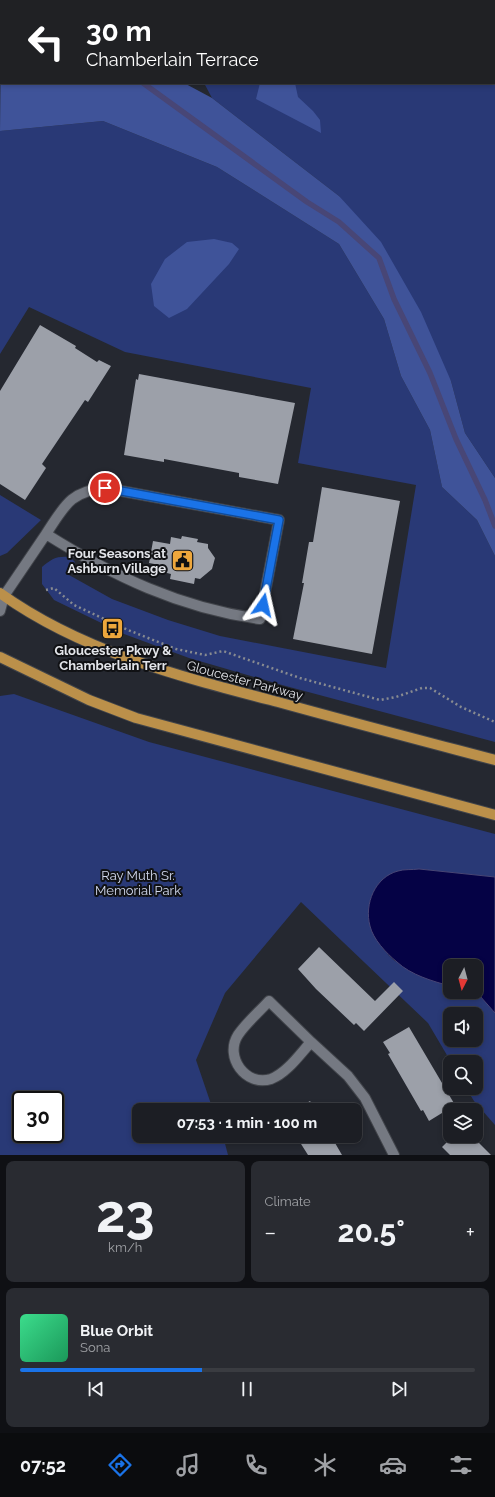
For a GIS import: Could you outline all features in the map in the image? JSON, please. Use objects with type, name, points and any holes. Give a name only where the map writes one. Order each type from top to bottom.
[{"type":"main road","name":"Gloucester Parkway","points":[[1,596],[56,628],[137,662],[190,678],[495,760]]},
{"type":"main road","points":[[0,657],[89,700],[136,718],[495,815]]},
{"type":"street","points":[[0,611],[1,596],[68,503],[78,494],[92,489],[105,488],[279,520],[260,619],[211,610],[160,593],[125,579],[84,558],[46,534]]},
{"type":"street","points":[[311,1042],[280,1074],[270,1079],[259,1080],[250,1077],[240,1070],[235,1059],[234,1047],[238,1035],[269,1001],[348,1076],[365,1098],[394,1155]]},
{"type":"path","points":[[46,590],[54,588],[74,605],[128,630],[176,649],[205,655],[224,651],[300,678],[380,700],[396,697],[422,688],[430,688],[461,707],[495,722]]},
{"type":"green space","points":[[205,84],[495,84],[495,478],[465,433],[451,381],[339,196],[212,98]]},
{"type":"green space","points":[[103,121],[217,167],[339,244],[384,319],[401,376],[430,430],[442,487],[477,520],[495,556],[495,742],[282,685],[189,658],[124,634],[54,600],[42,584],[42,567],[55,558],[70,557],[75,562],[69,575],[112,599],[168,620],[220,636],[386,668],[416,485],[298,463],[311,388],[125,352],[29,307],[0,354],[0,131]]},
{"type":"green space","points":[[0,495],[41,520],[7,553],[0,556]]},
{"type":"green space","name":"Ray Muth Sr. Memorial Park","points":[[14,694],[149,742],[495,834],[495,877],[419,869],[370,926],[385,951],[393,960],[410,970],[443,984],[443,999],[482,999],[495,1013],[495,1125],[483,1111],[483,1103],[476,1103],[470,1095],[483,1095],[483,1055],[447,1055],[428,1023],[301,902],[225,993],[196,1060],[211,1103],[132,1103],[132,1143],[225,1143],[228,1155],[0,1155],[0,696]]},
{"type":"shaded area","points":[[0,84],[186,84],[212,98],[339,196],[381,242],[421,312],[451,381],[465,433],[495,478],[495,556],[477,520],[442,487],[430,430],[401,376],[384,319],[339,244],[217,167],[103,121],[0,131]]},
{"type":"shaded area","points":[[260,84],[295,84],[298,97],[320,120],[321,133],[256,99]]},
{"type":"shaded area","points":[[214,239],[232,243],[239,249],[229,264],[187,309],[169,318],[154,306],[151,284],[165,259],[187,242]]},
{"type":"shaded area","points":[[419,869],[495,877],[495,1013],[483,999],[483,959],[443,959],[443,984],[409,971],[384,950],[377,941],[370,926],[369,918],[370,901],[373,892],[383,879],[390,874],[403,870]]},
{"type":"building","points":[[40,325],[76,346],[75,348],[97,362],[99,360],[111,366],[88,402],[85,400],[42,464],[46,468],[25,500],[0,484],[0,391]]},
{"type":"building","points":[[139,374],[295,403],[278,484],[239,477],[239,473],[164,459],[164,462],[124,455],[136,379],[138,380]]},
{"type":"building","points":[[322,487],[400,501],[372,654],[293,639],[304,583],[302,583],[309,542],[313,542]]},
{"type":"building","name":"Four Seasons at Ashburn Village","points":[[182,536],[198,539],[197,542],[208,544],[208,548],[215,558],[212,569],[200,579],[195,578],[194,584],[170,579],[171,574],[163,572],[165,566],[149,563],[153,541],[170,544],[171,537],[181,539]]},
{"type":"building","points":[[319,947],[375,1001],[394,982],[403,991],[364,1031],[356,1023],[354,1025],[316,989],[298,969]]},
{"type":"building","points":[[409,1027],[443,1085],[443,1095],[449,1095],[454,1103],[443,1103],[443,1112],[429,1121],[423,1110],[421,1111],[388,1054],[390,1053],[383,1042]]},
{"type":"building","points":[[300,1143],[335,1143],[342,1155],[308,1155]]},
{"type":"building","points":[[446,1143],[479,1143],[491,1155],[450,1155],[442,1147]]},
{"type":"waterway","points":[[144,84],[307,202],[339,222],[379,258],[394,299],[430,373],[456,439],[485,500],[495,526]]},
{"type":"place","name":"Four Seasons at Ashburn Village","points":[[182,560]]},
{"type":"place","name":"Gloucester Pkwy & Chamberlain Terr","points":[[113,628]]},
{"type":"route","points":[[105,488],[279,520],[263,605]]}]
